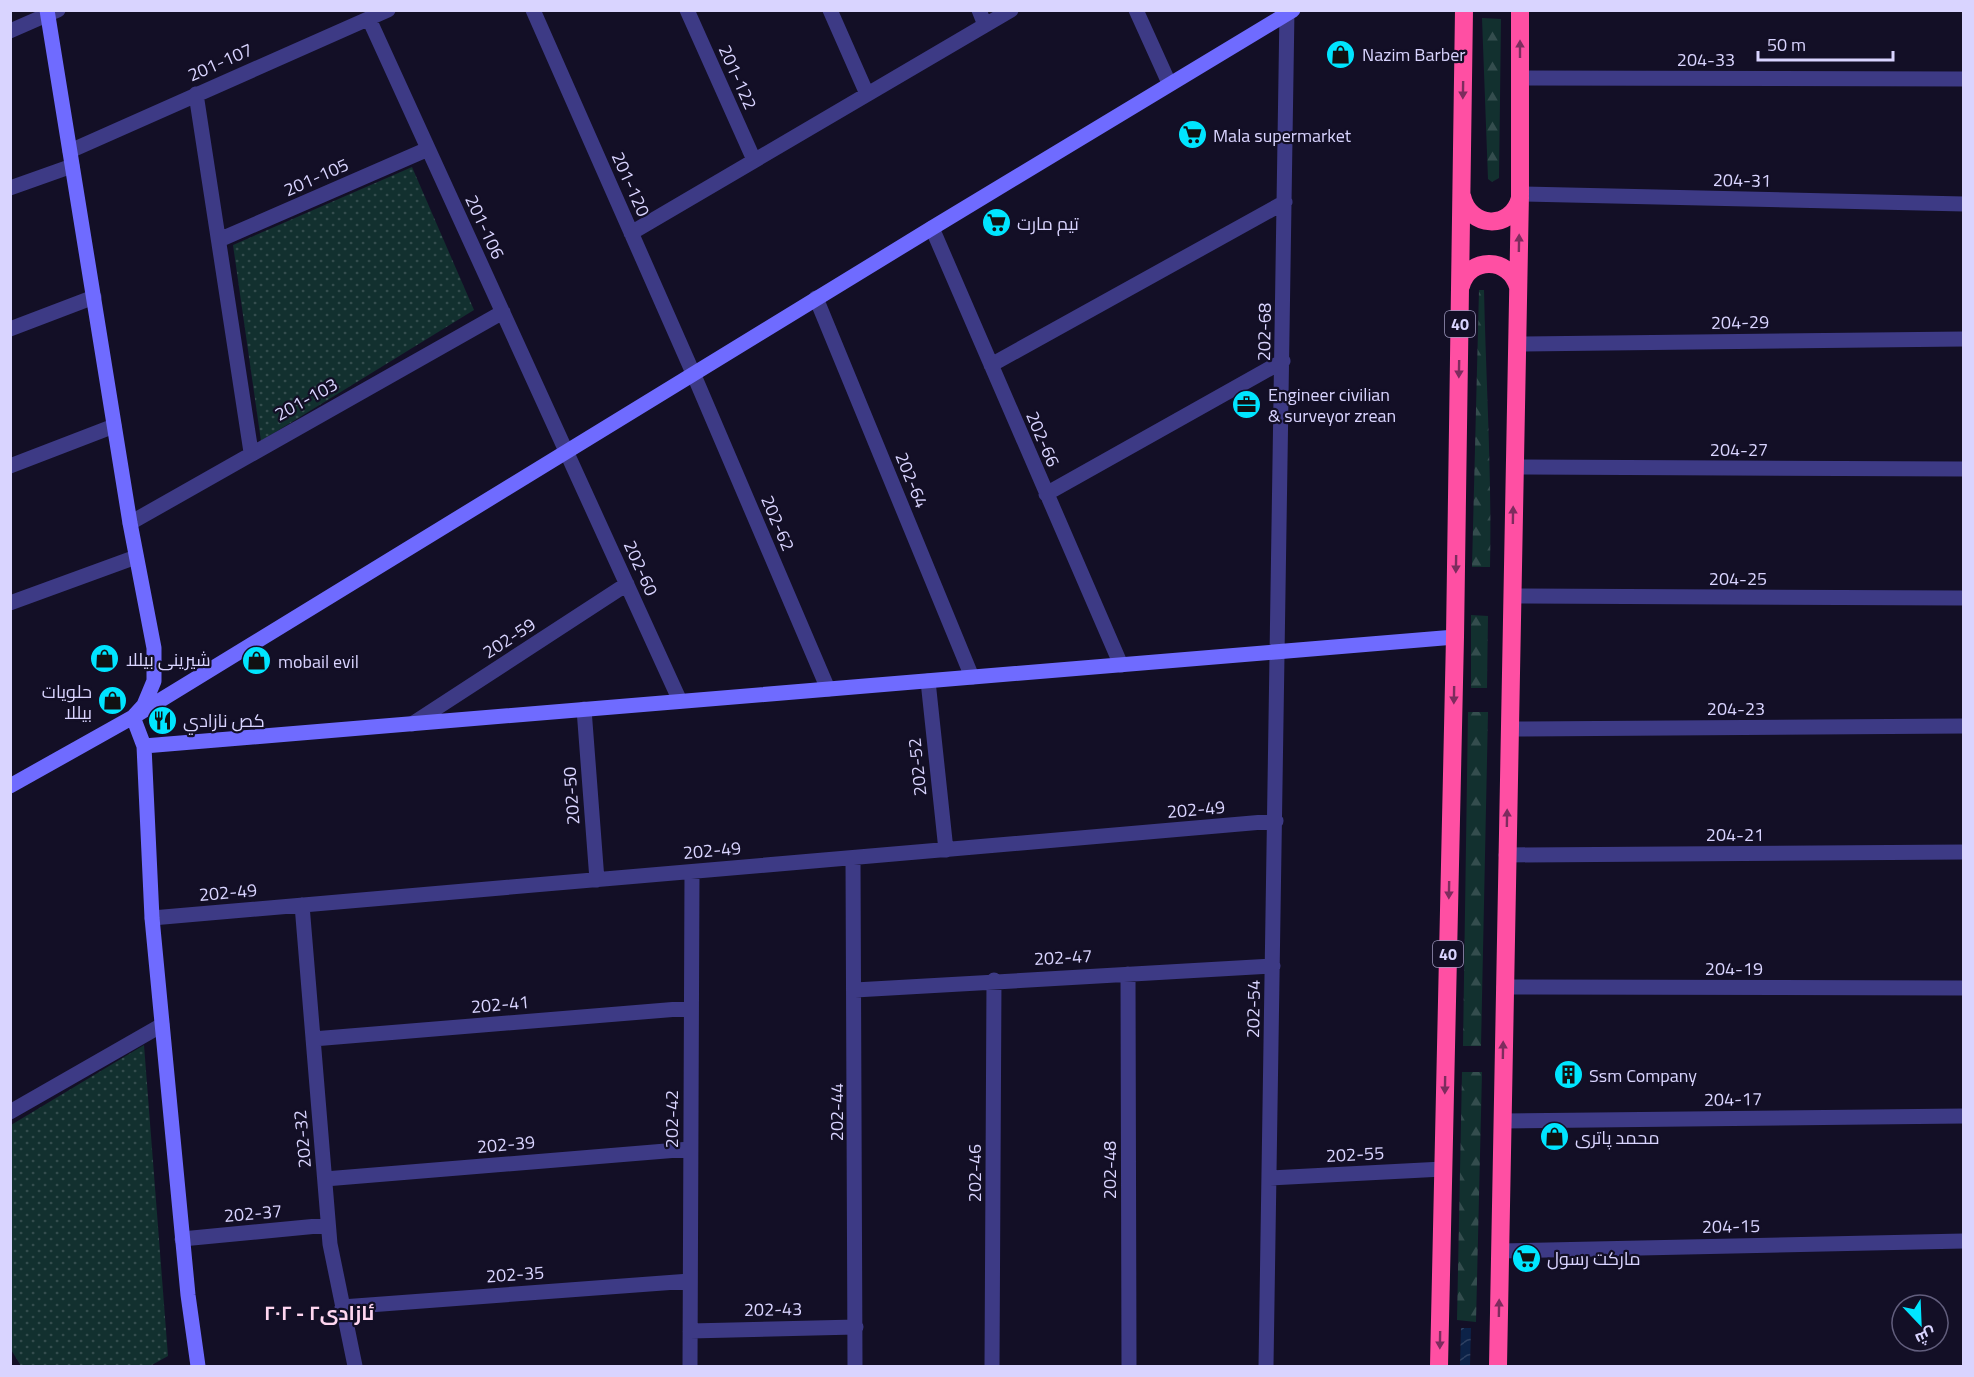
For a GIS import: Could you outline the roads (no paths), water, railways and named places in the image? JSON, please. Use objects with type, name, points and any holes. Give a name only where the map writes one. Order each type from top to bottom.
[{"type":"highway","name":"40","points":[[1439,1366],[1455,637],[1464,10]]},
{"type":"highway","points":[[1498,1366],[1520,194],[1520,10]]},
{"type":"highway","points":[[1461,194],[1469,212],[1477,219],[1492,222],[1509,215],[1518,204],[1520,194]]},
{"type":"highway","points":[[1460,289],[1465,276],[1472,269],[1490,263],[1500,265],[1511,273],[1516,281],[1518,295]]},
{"type":"street","name":"201-107","points":[[10,188],[196,94],[388,10]]},
{"type":"street","name":"201-120","points":[[533,10],[693,373]]},
{"type":"street","name":"201-122","points":[[687,10],[754,160]]},
{"type":"street","points":[[830,10],[867,94]]},
{"type":"street","points":[[979,10],[985,26]]},
{"type":"street","points":[[631,233],[1011,10]]},
{"type":"street","points":[[1136,10],[1169,83]]},
{"type":"street","points":[[10,31],[51,12],[71,159],[129,523],[154,648],[155,671],[150,693],[133,717]]},
{"type":"street","points":[[10,786],[133,717],[693,373],[1289,12]]},
{"type":"street","name":"202-68","points":[[1279,651],[1289,12]]},
{"type":"street","name":"201-106","points":[[369,19],[566,451]]},
{"type":"street","name":"204-33","points":[[1520,78],[1964,79]]},
{"type":"street","points":[[196,94],[251,452]]},
{"type":"street","name":"201-105","points":[[219,240],[428,149]]},
{"type":"street","name":"204-31","points":[[1520,194],[1964,204]]},
{"type":"street","points":[[991,365],[1285,202]]},
{"type":"street","name":"202-66","points":[[932,228],[1121,665]]},
{"type":"street","points":[[10,329],[94,297]]},
{"type":"street","name":"202-64","points":[[816,298],[972,677]]},
{"type":"street","name":"201-103","points":[[129,523],[251,452],[503,312]]},
{"type":"street","name":"204-29","points":[[1517,344],[1964,339]]},
{"type":"street","points":[[1046,494],[1283,361]]},
{"type":"street","name":"202-62","points":[[693,373],[828,689]]},
{"type":"street","points":[[10,466],[114,426]]},
{"type":"street","name":"202-60","points":[[566,451],[680,701]]},
{"type":"street","name":"204-27","points":[[1515,467],[1964,470]]},
{"type":"street","points":[[10,603],[136,557]]},
{"type":"street","name":"202-59","points":[[412,724],[627,585]]},
{"type":"street","name":"204-25","points":[[1512,596],[1964,598]]},
{"type":"street","points":[[144,746],[1455,637]]},
{"type":"street","name":"202-54","points":[[1266,1366],[1279,651]]},
{"type":"street","name":"202-52","points":[[928,681],[946,850]]},
{"type":"street","name":"202-50","points":[[584,709],[597,880]]},
{"type":"street","points":[[133,717],[144,746],[152,918],[182,1239],[198,1366]]},
{"type":"street","name":"204-23","points":[[1509,729],[1964,726]]},
{"type":"street","name":"202-49","points":[[152,918],[1276,821]]},
{"type":"street","name":"204-21","points":[[1506,855],[1964,852]]},
{"type":"street","name":"202-44","points":[[853,858],[855,1366]]},
{"type":"street","name":"202-42","points":[[690,1366],[692,872]]},
{"type":"street","name":"202-32","points":[[302,905],[328,1225],[355,1366]]},
{"type":"street","name":"202-47","points":[[855,990],[994,980],[1273,966]]},
{"type":"street","name":"202-48","points":[[1128,974],[1129,1366]]},
{"type":"street","name":"202-46","points":[[992,1366],[994,980]]},
{"type":"street","name":"204-19","points":[[1504,987],[1964,988]]},
{"type":"street","name":"202-41","points":[[313,1039],[691,1008]]},
{"type":"street","points":[[10,1112],[162,1025]]},
{"type":"street","name":"204-17","points":[[1502,1121],[1964,1116]]},
{"type":"street","name":"202-39","points":[[325,1179],[690,1149]]},
{"type":"street","name":"202-55","points":[[1269,1178],[1443,1169]]},
{"type":"street","name":"202-37","points":[[182,1239],[328,1225]]},
{"type":"street","name":"204-15","points":[[1500,1251],[1964,1241]]},
{"type":"street","name":"202-35","points":[[342,1307],[690,1281]]},
{"type":"street","name":"202-43","points":[[690,1330],[856,1327]]},
{"type":"water","points":[[1461,1328],[1471,1328],[1470,1366],[1460,1366]]},
{"type":"place","name":"Nazim Barber","points":[[1341,54]]},
{"type":"place","name":"Mala supermarket","points":[[1192,135]]},
{"type":"place","name":"تيم مارت","points":[[996,223]]},
{"type":"place","name":"Engineer civilian & surveyor zrean","points":[[1247,404]]},
{"type":"place","name":"شيرينی بیللا","points":[[105,659]]},
{"type":"place","name":"mobail evil","points":[[257,661]]},
{"type":"place","name":"حلويات بيللا","points":[[113,701]]},
{"type":"place","name":"كص نازادي","points":[[162,720]]},
{"type":"place","name":"Ssm Company","points":[[1568,1075]]},
{"type":"place","name":"محمد پاتری","points":[[1554,1137]]},
{"type":"place","name":"مارکت رسول","points":[[1526,1258]]},
{"type":"district","name":"ئازادی٢ - ٢٠٢","points":[[319,1312]]}]
